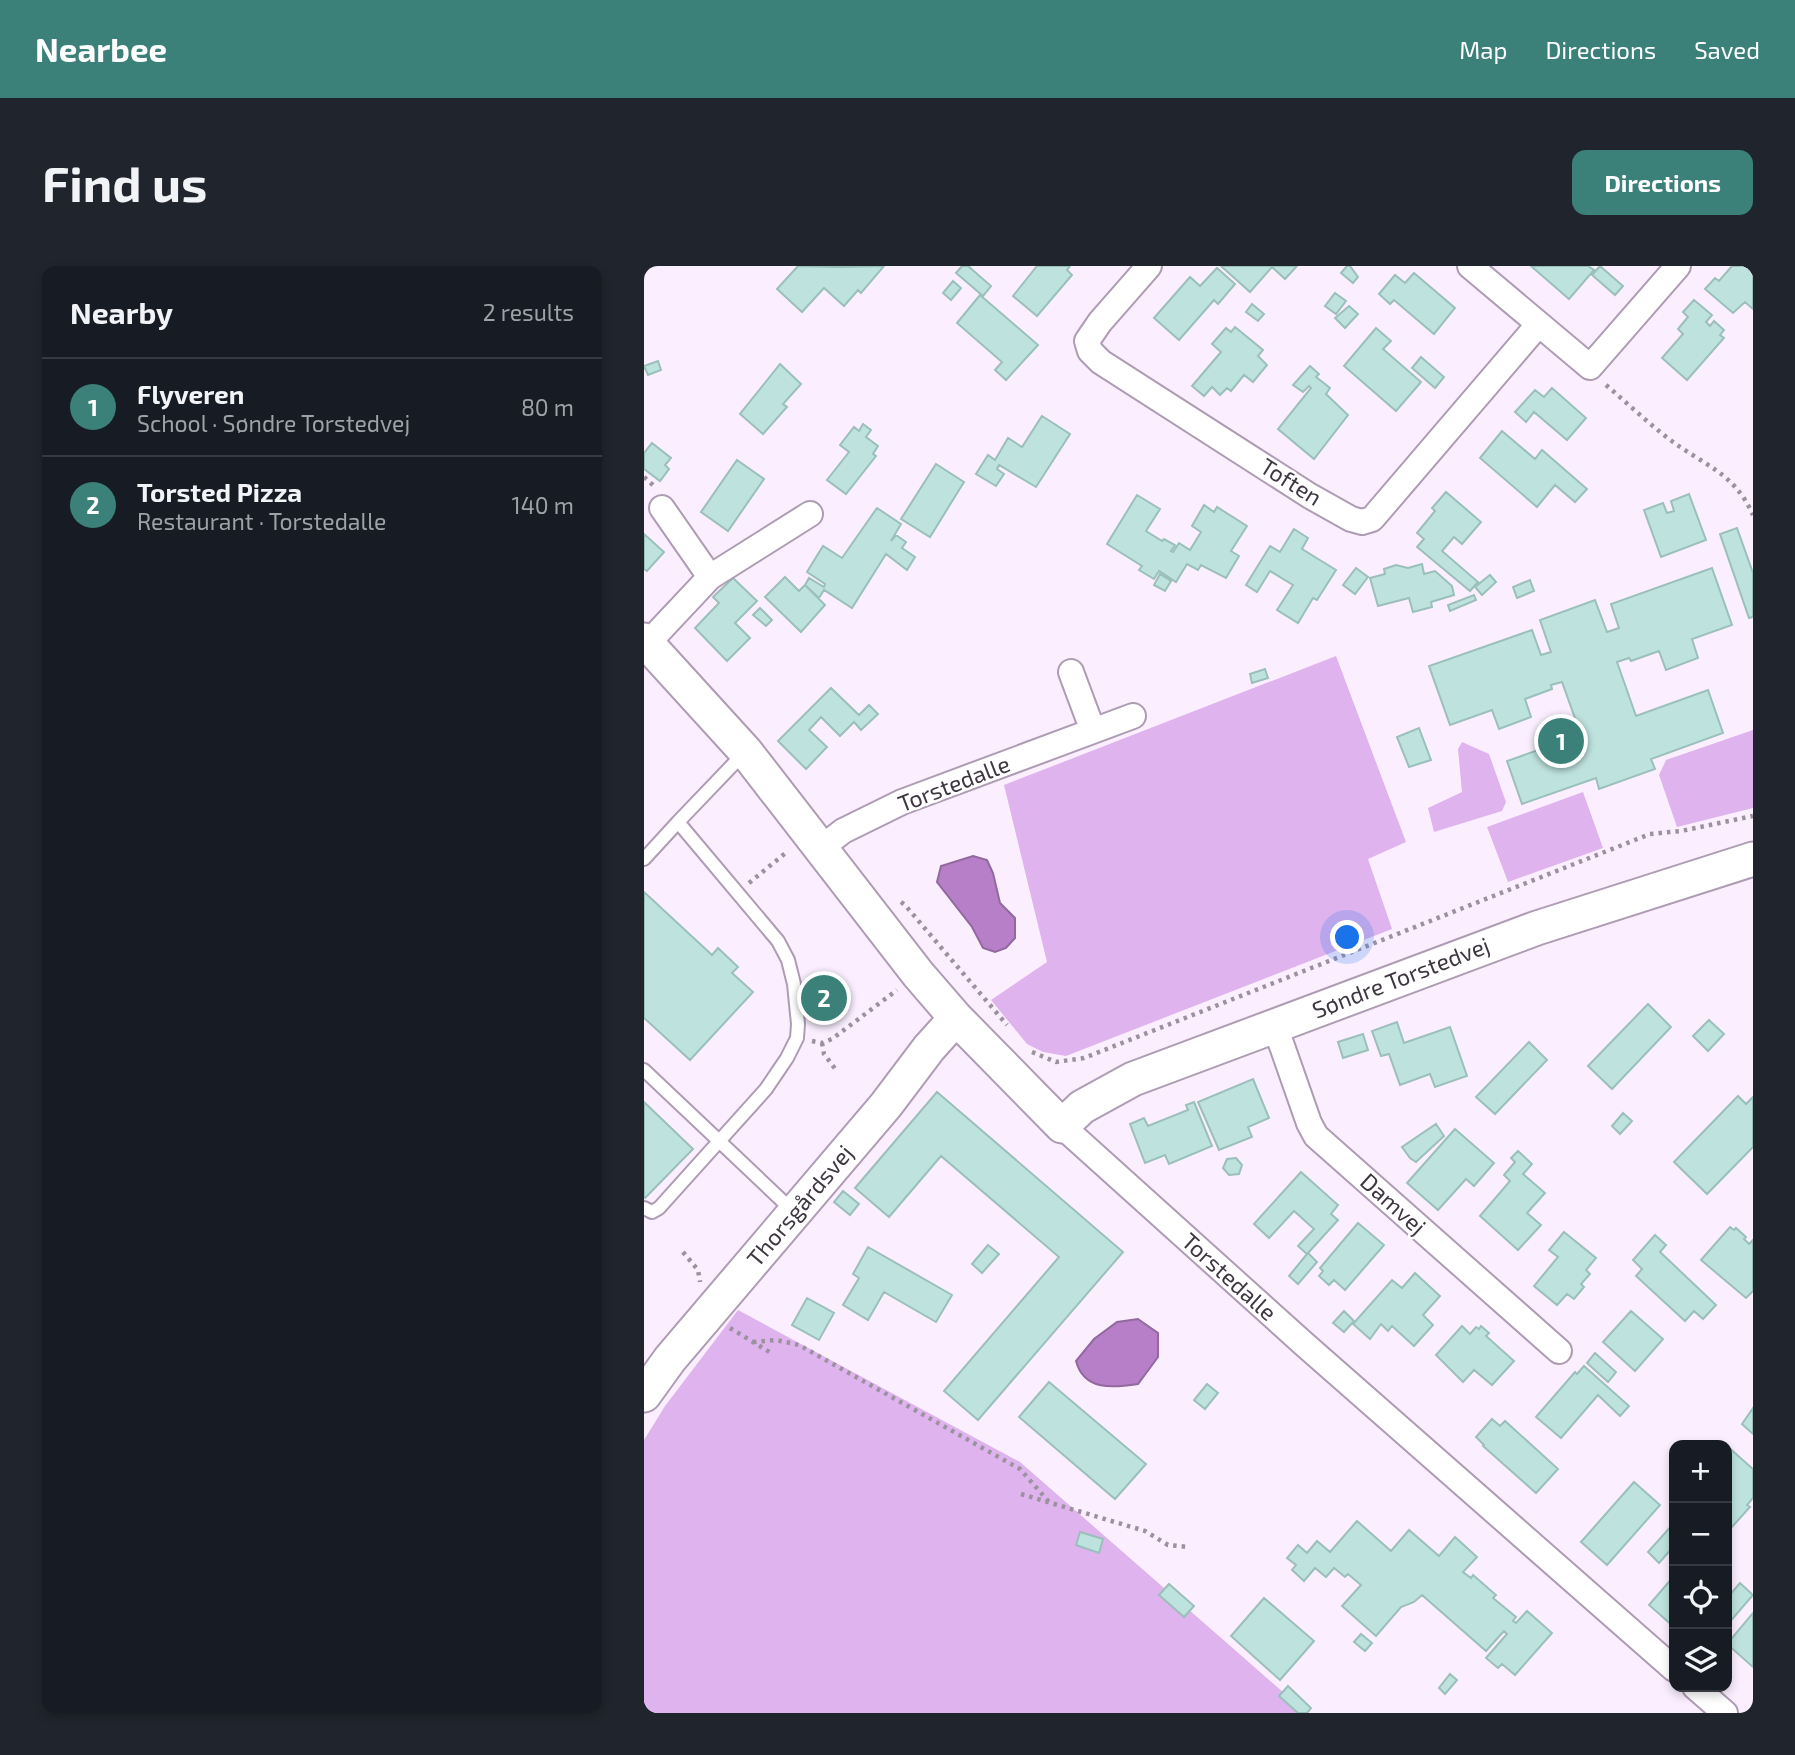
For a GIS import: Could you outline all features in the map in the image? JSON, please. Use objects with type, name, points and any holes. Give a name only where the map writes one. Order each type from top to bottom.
[{"type":"street","name":"Toften","points":[[1149,266],[1100,322],[1087,341],[1090,351],[1101,362],[1310,496],[1351,519],[1362,522],[1372,519],[1538,325]]},
{"type":"street","points":[[1470,266],[1590,367],[1678,266]]},
{"type":"street","points":[[662,508],[710,577]]},
{"type":"street","name":"Torstedalle","points":[[810,514],[710,577],[646,642],[746,752],[918,974],[956,1018],[1062,1126],[1295,1336],[1669,1664]]},
{"type":"street","points":[[1071,672],[1093,731]]},
{"type":"street","name":"Torstedalle","points":[[815,840],[843,831],[902,802],[1133,716]]},
{"type":"street","name":"Søndre Torstedvej","points":[[1062,1126],[1082,1107],[1133,1079],[1536,928],[1753,859]]},
{"type":"street","name":"Thorsgårdsvej","points":[[644,1395],[705,1299],[795,1213],[956,1018]]},
{"type":"street","name":"Damvej","points":[[1275,1026],[1304,1111],[1316,1136],[1559,1351]]},
{"type":"street","points":[[1701,1692],[1725,1713]]},
{"type":"lane","points":[[644,859],[746,752]]},
{"type":"lane","points":[[644,1208],[652,1212],[659,1208],[719,1142],[766,1089],[797,1038],[794,984],[788,960],[778,941],[678,822]]},
{"type":"lane","points":[[644,1070],[795,1213]]},
{"type":"path","points":[[1590,367],[1597,378],[1670,440],[1735,484],[1753,515]]},
{"type":"path","points":[[1027,1049],[1056,1062],[1084,1058],[1650,834],[1681,831],[1753,816]]},
{"type":"path","points":[[738,893],[815,840]]},
{"type":"path","points":[[868,910],[883,901],[896,900],[905,905],[1011,1030]]},
{"type":"path","points":[[797,1038],[822,1043],[832,1039],[946,952]]},
{"type":"path","points":[[822,1043],[824,1054],[836,1069]]},
{"type":"path","points":[[683,1252],[698,1270],[705,1299],[753,1342],[771,1353]]},
{"type":"path","points":[[753,1342],[776,1340],[799,1345],[1020,1469],[1049,1502]]},
{"type":"path","points":[[1021,1494],[1145,1531],[1168,1545],[1188,1547]]},
{"type":"shaded area","points":[[1336,656],[1406,842],[1368,859],[1392,929],[1066,1056],[1043,1052],[1027,1044],[991,1000],[1047,962],[1004,785]]},
{"type":"shaded area","points":[[1753,730],[1753,808],[1677,827],[1659,775],[1666,760]]},
{"type":"shaded area","points":[[1462,742],[1489,754],[1506,802],[1502,811],[1434,832],[1428,808],[1462,792],[1458,749]]},
{"type":"shaded area","points":[[1583,792],[1603,848],[1508,882],[1487,827]]},
{"type":"shaded area","points":[[973,856],[987,860],[1000,903],[1015,918],[1015,938],[1006,948],[995,952],[983,948],[972,927],[937,882],[941,866]]},
{"type":"shaded area","points":[[738,1310],[1020,1462],[1307,1713],[644,1713],[644,1440],[665,1406]]},
{"type":"shaded area","points":[[1138,1319],[1158,1333],[1158,1357],[1138,1384],[1101,1385],[1086,1378],[1076,1361],[1094,1339],[1117,1322]]},
{"type":"building","points":[[798,266],[884,266],[861,293],[858,290],[844,306],[824,288],[802,312],[777,289]]},
{"type":"building","points":[[962,266],[968,266],[991,286],[983,296],[956,273]]},
{"type":"building","points":[[1037,266],[1070,266],[1067,270],[1072,275],[1037,316],[1013,296]]},
{"type":"building","points":[[1221,266],[1297,266],[1285,279],[1272,267],[1250,292]]},
{"type":"building","points":[[1350,266],[1358,277],[1353,283],[1341,273]]},
{"type":"building","points":[[1531,266],[1588,266],[1594,270],[1569,299]]},
{"type":"building","points":[[1600,266],[1623,286],[1615,295],[1592,275]]},
{"type":"building","points":[[1732,266],[1753,266],[1753,309],[1745,302],[1733,313],[1705,289],[1715,278],[1719,281]]},
{"type":"building","points":[[1217,268],[1235,284],[1218,304],[1214,300],[1179,340],[1154,318],[1190,277],[1200,286]]},
{"type":"building","points":[[1414,273],[1455,308],[1434,334],[1394,300],[1390,304],[1379,294],[1395,275],[1405,283]]},
{"type":"building","points":[[953,281],[961,288],[951,300],[943,293]]},
{"type":"building","points":[[1335,293],[1346,301],[1336,314],[1325,306]]},
{"type":"building","points":[[980,295],[1038,345],[1006,380],[995,370],[1002,362],[957,323]]},
{"type":"building","points":[[1694,300],[1712,315],[1706,322],[1710,326],[1714,321],[1724,330],[1720,335],[1724,338],[1687,380],[1662,358],[1683,334],[1678,329],[1688,317],[1683,312]]},
{"type":"building","points":[[1252,304],[1264,314],[1258,321],[1246,312]]},
{"type":"building","points":[[1349,306],[1358,314],[1345,328],[1335,318]]},
{"type":"building","points":[[1235,327],[1263,350],[1258,356],[1267,365],[1253,382],[1244,375],[1231,391],[1227,388],[1220,395],[1212,387],[1204,396],[1192,386],[1221,352],[1212,344],[1226,328],[1231,332]]},
{"type":"building","points":[[1376,328],[1391,341],[1383,349],[1421,382],[1396,411],[1344,366]]},
{"type":"building","points":[[1421,357],[1444,377],[1435,388],[1412,368]]},
{"type":"building","points":[[658,361],[661,370],[648,375],[644,366]]},
{"type":"building","points":[[780,364],[801,384],[783,404],[787,407],[763,434],[740,414]]},
{"type":"building","points":[[1310,366],[1319,374],[1316,377],[1330,388],[1326,394],[1348,415],[1314,459],[1278,429],[1311,388],[1309,386],[1303,392],[1293,385]]},
{"type":"building","points":[[1552,388],[1586,418],[1567,440],[1534,412],[1526,422],[1515,412],[1535,390],[1544,397]]},
{"type":"building","points":[[1042,416],[1070,434],[1036,487],[999,465],[997,469],[1004,474],[996,486],[976,474],[988,455],[995,460],[1008,438],[1022,447]]},
{"type":"building","points":[[863,424],[871,430],[866,437],[878,446],[873,454],[876,456],[846,494],[827,480],[849,452],[840,445],[854,427],[859,431]]},
{"type":"building","points":[[1502,431],[1535,459],[1542,450],[1587,489],[1575,502],[1555,485],[1537,507],[1480,458]]},
{"type":"building","points":[[652,443],[671,458],[665,465],[669,469],[660,481],[644,469],[644,453]]},
{"type":"building","points":[[737,460],[764,479],[728,531],[701,512]]},
{"type":"building","points":[[936,464],[964,482],[930,537],[901,519]]},
{"type":"building","points":[[1446,492],[1481,522],[1462,544],[1454,537],[1442,551],[1478,582],[1470,591],[1417,547],[1424,539],[1417,533],[1435,511],[1432,508]]},
{"type":"building","points":[[1689,494],[1706,540],[1661,557],[1644,510],[1663,503],[1667,513],[1674,511],[1671,501]]},
{"type":"building","points":[[1137,495],[1160,509],[1146,531],[1175,545],[1171,551],[1173,552],[1179,543],[1190,550],[1201,532],[1192,526],[1204,505],[1214,512],[1217,507],[1247,526],[1231,551],[1239,556],[1226,578],[1201,565],[1198,570],[1187,564],[1176,582],[1159,571],[1154,579],[1139,570],[1142,566],[1107,544]]},
{"type":"building","points":[[877,508],[901,524],[891,541],[896,535],[906,542],[902,548],[915,557],[907,570],[886,554],[852,608],[824,590],[819,598],[805,585],[809,578],[824,587],[825,584],[807,572],[823,546],[842,558]]},
{"type":"building","points":[[1737,528],[1753,573],[1753,617],[1749,618],[1720,534]]},
{"type":"building","points":[[1294,529],[1308,538],[1302,549],[1336,570],[1317,600],[1313,598],[1298,623],[1277,610],[1293,585],[1270,571],[1257,592],[1246,585],[1270,546],[1280,552]]},
{"type":"building","points":[[644,534],[664,552],[647,571],[644,569]]},
{"type":"building","points":[[1422,564],[1424,574],[1435,571],[1452,586],[1454,595],[1431,602],[1432,607],[1413,612],[1409,598],[1378,606],[1370,578],[1385,574],[1384,569],[1396,565],[1408,568]]},
{"type":"building","points":[[1356,568],[1368,577],[1355,594],[1343,585]]},
{"type":"building","points":[[1712,568],[1732,625],[1692,639],[1698,658],[1666,670],[1659,651],[1631,661],[1629,658],[1617,662],[1636,716],[1708,690],[1723,733],[1651,759],[1655,769],[1599,789],[1596,778],[1522,804],[1507,761],[1581,735],[1562,682],[1551,685],[1552,689],[1525,699],[1531,717],[1499,729],[1492,710],[1450,725],[1429,666],[1532,630],[1541,655],[1551,652],[1540,620],[1595,600],[1607,632],[1619,628],[1611,604]]},
{"type":"building","points":[[1160,574],[1171,581],[1165,591],[1154,585]]},
{"type":"building","points":[[1490,575],[1496,582],[1482,595],[1475,587]]},
{"type":"building","points":[[785,577],[799,591],[805,585],[825,605],[801,632],[765,597]]},
{"type":"building","points":[[733,578],[757,601],[735,623],[750,638],[727,661],[695,628],[719,603],[713,597]]},
{"type":"building","points":[[1530,580],[1534,591],[1517,598],[1513,587]]},
{"type":"building","points":[[1474,595],[1476,600],[1450,611],[1448,605]]},
{"type":"building","points":[[760,608],[772,620],[766,626],[753,615]]},
{"type":"building","points":[[1265,669],[1268,678],[1252,683],[1250,674]]},
{"type":"building","points":[[831,688],[859,715],[869,705],[878,714],[861,730],[854,722],[840,736],[821,717],[809,730],[827,747],[806,769],[778,741]]},
{"type":"building","points":[[1419,728],[1431,760],[1409,767],[1397,737]]},
{"type":"building","points":[[644,892],[712,955],[718,948],[738,967],[732,973],[753,992],[690,1060],[644,1018]]},
{"type":"building","points":[[826,984],[837,988],[841,999],[837,1010],[826,1014],[815,1010],[811,999],[815,988]]},
{"type":"building","points":[[1648,1004],[1671,1027],[1612,1089],[1588,1066]]},
{"type":"building","points":[[1709,1020],[1724,1034],[1708,1051],[1693,1036]]},
{"type":"building","points":[[1397,1022],[1404,1043],[1450,1027],[1467,1076],[1435,1087],[1430,1074],[1400,1085],[1389,1054],[1381,1056],[1372,1031]]},
{"type":"building","points":[[1363,1034],[1368,1050],[1343,1058],[1338,1042]]},
{"type":"building","points":[[1529,1042],[1547,1060],[1495,1114],[1476,1097]]},
{"type":"building","points":[[1253,1079],[1269,1118],[1248,1127],[1252,1137],[1219,1150],[1198,1102]]},
{"type":"building","points":[[937,1092],[1123,1252],[978,1420],[944,1391],[1059,1257],[941,1156],[889,1217],[855,1188]]},
{"type":"building","points":[[1738,1096],[1746,1104],[1753,1097],[1753,1147],[1707,1194],[1674,1162]]},
{"type":"building","points":[[644,1102],[693,1149],[645,1198],[644,1197]]},
{"type":"building","points":[[1194,1102],[1212,1146],[1169,1164],[1165,1155],[1145,1163],[1130,1124],[1144,1118],[1148,1126],[1188,1110],[1186,1105]]},
{"type":"building","points":[[1623,1113],[1632,1121],[1620,1134],[1612,1126]]},
{"type":"building","points":[[1436,1124],[1444,1136],[1416,1162],[1402,1147]]},
{"type":"building","points":[[1455,1129],[1494,1163],[1474,1186],[1466,1179],[1438,1210],[1407,1183]]},
{"type":"building","points":[[1518,1151],[1532,1164],[1523,1174],[1545,1193],[1527,1213],[1541,1225],[1518,1250],[1480,1216],[1510,1181],[1504,1175],[1515,1162],[1511,1158]]},
{"type":"building","points":[[1236,1158],[1242,1165],[1239,1174],[1229,1175],[1223,1168],[1227,1159]]},
{"type":"building","points":[[1301,1172],[1338,1205],[1331,1214],[1338,1220],[1308,1253],[1317,1262],[1298,1284],[1289,1276],[1307,1254],[1298,1246],[1314,1229],[1294,1211],[1269,1238],[1254,1224]]},
{"type":"building","points":[[843,1191],[859,1204],[850,1215],[834,1202]]},
{"type":"building","points":[[1358,1223],[1384,1245],[1345,1290],[1334,1280],[1329,1285],[1319,1276],[1323,1271],[1320,1268]]},
{"type":"building","points":[[1730,1227],[1734,1230],[1736,1228],[1749,1244],[1753,1240],[1753,1291],[1746,1298],[1701,1260]]},
{"type":"building","points":[[1564,1232],[1596,1258],[1586,1270],[1590,1274],[1581,1284],[1584,1287],[1574,1299],[1567,1294],[1557,1305],[1534,1286],[1558,1257],[1549,1250]]},
{"type":"building","points":[[1655,1235],[1666,1245],[1660,1252],[1716,1305],[1703,1319],[1694,1311],[1685,1321],[1636,1276],[1642,1269],[1633,1260]]},
{"type":"building","points":[[988,1245],[999,1254],[982,1273],[972,1264]]},
{"type":"building","points":[[868,1247],[952,1295],[936,1322],[884,1292],[868,1320],[843,1305],[859,1278],[853,1274]]},
{"type":"building","points":[[1415,1273],[1440,1296],[1423,1315],[1433,1325],[1414,1346],[1392,1326],[1388,1331],[1381,1324],[1370,1339],[1353,1324],[1392,1280],[1402,1288]]},
{"type":"building","points":[[807,1298],[834,1313],[819,1340],[792,1325]]},
{"type":"building","points":[[1344,1311],[1354,1321],[1344,1332],[1333,1323]]},
{"type":"building","points":[[1631,1311],[1663,1339],[1635,1371],[1603,1342]]},
{"type":"building","points":[[1462,1326],[1470,1334],[1476,1327],[1479,1329],[1481,1326],[1489,1333],[1486,1336],[1514,1361],[1492,1385],[1474,1370],[1463,1382],[1436,1355]]},
{"type":"building","points":[[1595,1353],[1616,1372],[1608,1382],[1587,1363]]},
{"type":"building","points":[[1584,1366],[1629,1406],[1620,1416],[1598,1395],[1561,1438],[1536,1417],[1575,1372],[1577,1374]]},
{"type":"building","points":[[1049,1382],[1146,1464],[1115,1499],[1019,1417]]},
{"type":"building","points":[[1207,1384],[1218,1393],[1205,1409],[1194,1400]]},
{"type":"building","points":[[1753,1408],[1753,1434],[1742,1424]]},
{"type":"building","points":[[1492,1419],[1500,1426],[1505,1421],[1558,1469],[1536,1493],[1476,1437]]},
{"type":"building","points":[[1732,1450],[1753,1469],[1753,1498],[1747,1505],[1750,1507],[1732,1527]]},
{"type":"building","points":[[1634,1482],[1660,1505],[1607,1565],[1581,1542]]},
{"type":"building","points":[[1357,1521],[1391,1551],[1409,1530],[1439,1556],[1455,1537],[1477,1557],[1463,1572],[1471,1578],[1473,1575],[1496,1595],[1493,1598],[1516,1617],[1513,1621],[1516,1623],[1527,1611],[1552,1633],[1515,1675],[1502,1664],[1498,1668],[1486,1658],[1507,1634],[1504,1631],[1486,1651],[1422,1595],[1414,1602],[1401,1607],[1376,1636],[1342,1606],[1361,1585],[1348,1574],[1345,1577],[1334,1568],[1326,1577],[1315,1568],[1304,1581],[1292,1570],[1296,1565],[1287,1558],[1298,1545],[1307,1553],[1317,1541],[1330,1552]]},
{"type":"building","points":[[1669,1529],[1669,1552],[1659,1563],[1648,1552]]},
{"type":"building","points":[[1080,1532],[1103,1539],[1099,1553],[1076,1545]]},
{"type":"building","points":[[1669,1582],[1669,1623],[1649,1605]]},
{"type":"building","points":[[1740,1583],[1753,1595],[1732,1619],[1732,1592]]},
{"type":"building","points":[[1169,1584],[1194,1606],[1184,1617],[1159,1595]]},
{"type":"building","points":[[1264,1598],[1314,1641],[1280,1680],[1231,1636]]},
{"type":"building","points":[[1753,1613],[1753,1667],[1732,1648],[1732,1638]]},
{"type":"building","points":[[1361,1634],[1372,1643],[1365,1651],[1354,1642]]},
{"type":"building","points":[[1450,1674],[1457,1680],[1445,1694],[1439,1688]]},
{"type":"building","points":[[1288,1686],[1311,1708],[1307,1713],[1298,1713],[1279,1696]]},
{"type":"place","name":"Flyveren","points":[[1561,741]]},
{"type":"place","name":"Torsted Pizza","points":[[824,998]]}]
